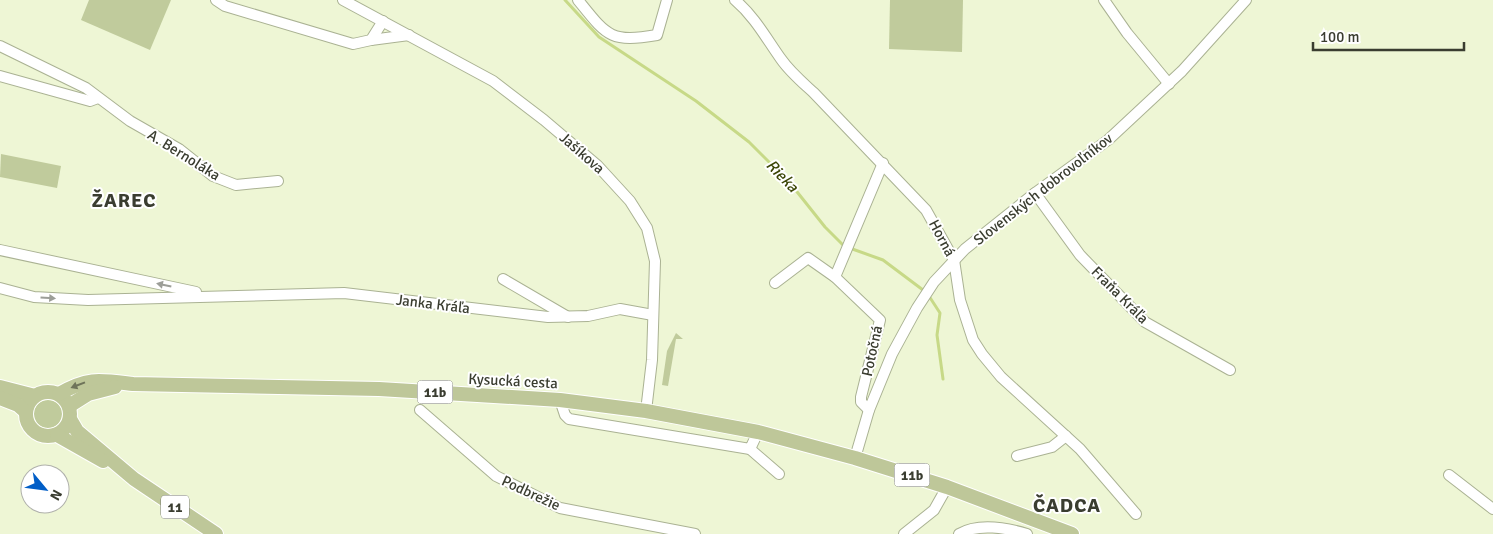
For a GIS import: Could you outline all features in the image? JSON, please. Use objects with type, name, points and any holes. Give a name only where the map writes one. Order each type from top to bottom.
[{"type":"main road","name":"Kysucká cesta","points":[[0,387],[35,396],[47,392],[59,394],[77,383],[89,381],[133,384],[379,389],[560,400],[646,411],[758,432],[855,458]]},
{"type":"main road","name":"Kysucká cesta","points":[[58,435],[64,431],[70,412],[96,391],[133,384]]},
{"type":"main road","name":"11","points":[[59,394],[70,412],[77,431],[134,479]]},
{"type":"main road","points":[[0,398],[18,405],[26,412],[29,403],[35,396]]},
{"type":"main road","name":"11","points":[[26,412],[28,425],[38,434],[51,437],[58,435],[134,479],[216,534]]},
{"type":"main road","name":"11b","points":[[855,458],[948,487],[1072,534]]},
{"type":"street","points":[[216,0],[225,6],[353,44],[409,35]]},
{"type":"street","name":"Jašíkova","points":[[343,0],[493,81],[544,120],[597,165],[620,189],[636,210],[651,239],[655,261],[652,360],[646,411]]},
{"type":"street","points":[[578,0],[598,26],[615,38],[636,39],[657,35],[667,0]]},
{"type":"street","name":"Horná","points":[[735,0],[759,26],[788,67],[883,163],[926,210],[954,260],[960,300],[973,340],[1001,378],[1066,436],[1114,486],[1136,514]]},
{"type":"street","points":[[1104,0],[1169,84]]},
{"type":"street","name":"Slovenských dobrovoľníkov","points":[[855,458],[869,410],[892,354],[917,308],[934,282],[965,249],[1035,193],[1108,140],[1169,84],[1246,0]]},
{"type":"street","points":[[371,40],[383,21]]},
{"type":"street","name":"A. Bernoláka","points":[[0,46],[86,88],[130,121],[179,149],[213,176],[236,185],[278,181]]},
{"type":"street","points":[[0,76],[90,101],[98,98]]},
{"type":"street","points":[[835,277],[883,163]]},
{"type":"street","name":"Fraňa Kráľa","points":[[1035,193],[1080,255],[1145,322],[1230,370]]},
{"type":"street","name":"Janka Kráľa","points":[[0,250],[212,296]]},
{"type":"street","name":"Potočná","points":[[775,283],[808,258],[835,277],[880,320],[861,397],[861,402],[869,410]]},
{"type":"street","points":[[503,279],[569,317]]},
{"type":"street","name":"Janka Kráľa","points":[[0,288],[34,297],[88,300],[344,293],[548,317],[569,317],[620,310],[653,315]]},
{"type":"street","points":[[560,400],[565,415],[569,419],[750,449],[779,474]]},
{"type":"street","name":"Podbrežie","points":[[420,410],[496,476],[560,508],[695,534]]},
{"type":"street","points":[[750,449],[758,432]]},
{"type":"street","points":[[1017,456],[1052,447],[1066,436]]},
{"type":"street","points":[[1449,475],[1493,509]]},
{"type":"street","points":[[904,534],[934,510],[948,487]]},
{"type":"street","points":[[959,534],[966,530],[1003,528],[1027,534]]},
{"type":"green space","points":[[89,0],[171,0],[150,50],[81,20]]},
{"type":"green space","points":[[890,0],[963,0],[962,52],[889,49]]},
{"type":"green space","points":[[1,154],[61,166],[57,188],[0,177]]},
{"type":"green space","points":[[676,333],[683,339],[676,339],[668,386],[662,385],[667,351]]},
{"type":"green space","points":[[48,400],[58,404],[62,414],[58,424],[48,428],[38,424],[34,414],[38,404]]},
{"type":"waterway","name":"Rieka","points":[[565,0],[599,37],[696,101],[749,142],[790,183],[825,227],[844,246],[883,260],[927,293],[940,313],[937,335],[943,379]]},
{"type":"district","name":"ŽAREC","points":[[124,200]]},
{"type":"district","name":"ČADCA","points":[[1067,505]]}]
